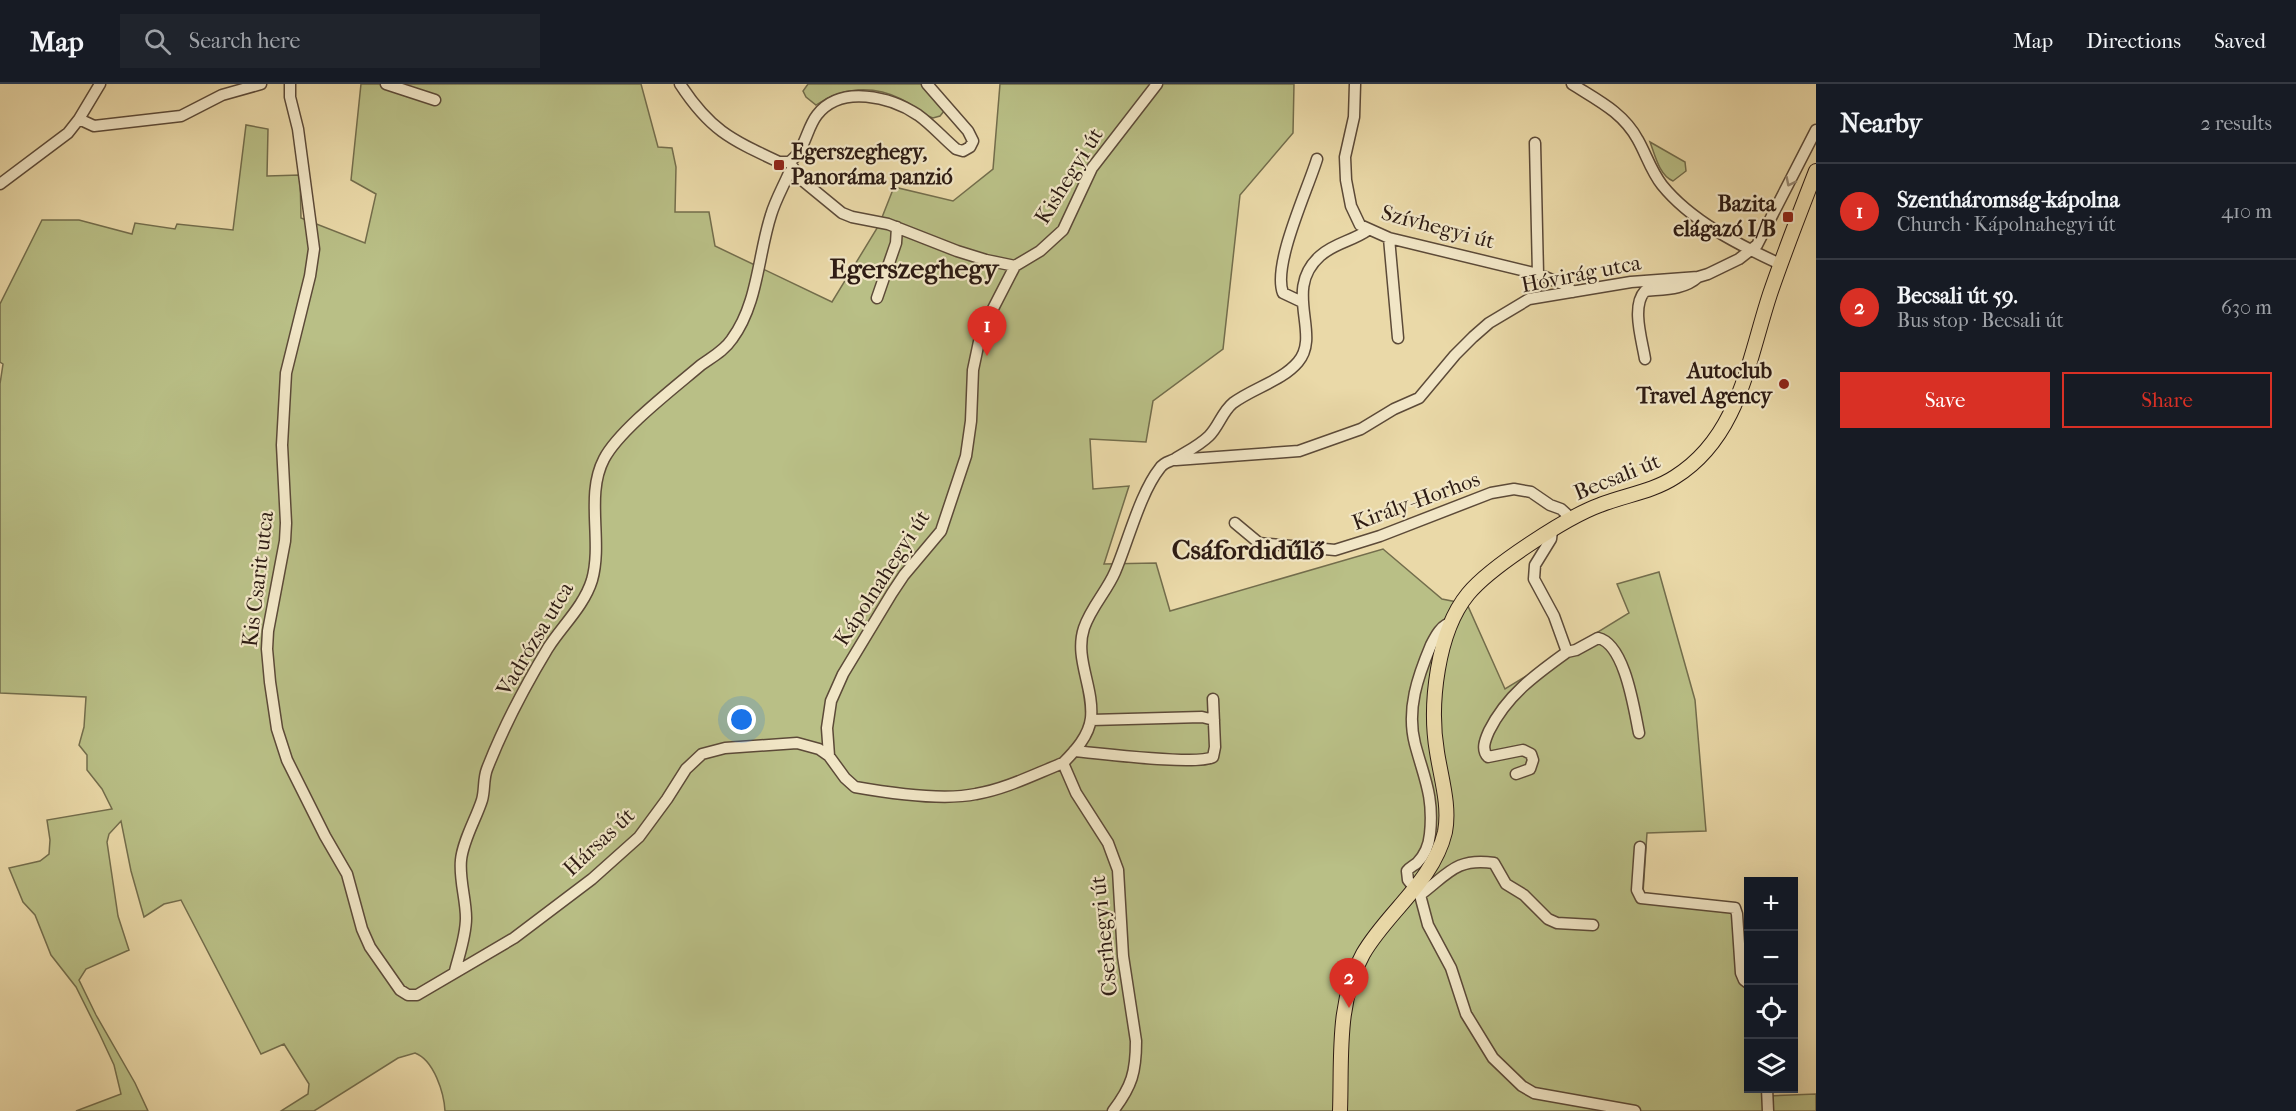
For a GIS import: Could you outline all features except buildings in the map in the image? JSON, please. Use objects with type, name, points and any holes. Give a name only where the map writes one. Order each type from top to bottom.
[{"type":"main road","name":"Becsali út","points":[[1340,1111],[1342,1030],[1350,985],[1369,944],[1417,892],[1435,857],[1445,830],[1445,804],[1436,751],[1433,710],[1436,681],[1452,623],[1462,601],[1474,586],[1552,531],[1597,506],[1660,485],[1688,468],[1712,444],[1723,430],[1736,405],[1780,264],[1816,171]]},
{"type":"street","points":[[0,184],[60,140],[79,119],[100,84]]},
{"type":"street","points":[[79,119],[94,126],[181,116],[222,95],[261,84]]},
{"type":"street","name":"Kis Csarit utca","points":[[290,84],[290,97],[298,129],[314,249],[310,276],[286,373],[282,445],[285,541],[269,621],[267,649],[277,729],[287,760],[347,874],[362,929],[370,946],[394,982],[408,995],[417,995],[455,972]]},
{"type":"street","points":[[386,84],[435,99]]},
{"type":"street","points":[[680,84],[697,109],[721,133],[779,162],[791,165],[813,191],[842,213],[897,227],[976,257],[1015,266]]},
{"type":"street","name":"Vadrózsa utca","points":[[455,972],[466,922],[461,857],[483,798],[486,773],[496,748],[533,673],[549,646],[580,604],[592,580],[597,484],[602,462],[633,424],[703,363],[724,349],[733,338],[745,315],[771,214],[791,165],[817,114],[832,103],[852,97],[869,97],[899,105],[923,119],[956,149],[963,150],[970,147],[973,141],[968,131],[927,84]]},
{"type":"street","name":"Kishegyi út","points":[[1015,266],[1040,251],[1063,230],[1097,162],[1157,84]]},
{"type":"street","name":"Szívhegyi út","points":[[1355,84],[1354,117],[1345,158],[1346,180],[1354,214],[1360,225],[1389,238],[1538,274],[1567,286],[1573,292]]},
{"type":"street","points":[[1572,84],[1620,116],[1637,138],[1656,176],[1668,191],[1706,222],[1780,264]]},
{"type":"street","points":[[1752,250],[1761,240],[1816,130]]},
{"type":"street","points":[[1535,143],[1538,274]]},
{"type":"street","points":[[1302,302],[1283,292],[1281,278],[1290,234],[1317,159]]},
{"type":"street","points":[[877,298],[896,243],[897,227]]},
{"type":"street","points":[[829,756],[845,778],[855,787],[945,797],[974,795],[989,791],[1063,763],[1082,741],[1091,720],[1081,653],[1084,627],[1115,573],[1131,528],[1156,473],[1163,463],[1173,460],[1209,436],[1233,404],[1286,372],[1298,362],[1306,345],[1302,288],[1306,275],[1320,256],[1368,230]]},
{"type":"street","points":[[1389,238],[1398,338]]},
{"type":"street","name":"Hóvirág utca","points":[[1173,460],[1299,451],[1362,429],[1394,409],[1419,398],[1455,355],[1480,330],[1529,299],[1630,282],[1698,277],[1739,259],[1752,250]]},
{"type":"street","name":"Kápolnahegyi út","points":[[829,756],[827,715],[835,688],[904,575],[941,531],[950,508],[966,456],[973,370],[981,332],[1015,266]]},
{"type":"street","points":[[1645,359],[1638,311],[1639,297],[1645,291],[1691,284],[1698,277]]},
{"type":"street","name":"Király-Horhos","points":[[1235,524],[1259,543],[1335,550],[1380,536],[1491,494],[1514,489],[1531,492],[1550,505],[1561,509],[1572,519]]},
{"type":"street","points":[[1552,531],[1551,539],[1535,565],[1534,579],[1554,616],[1567,652]]},
{"type":"street","name":"Becsali út","points":[[1417,892],[1408,880],[1407,871],[1423,856],[1430,836],[1431,818],[1428,783],[1414,743],[1412,708],[1421,671],[1435,636],[1446,624],[1452,623]]},
{"type":"street","points":[[1516,774],[1530,770],[1533,760],[1531,754],[1523,750],[1488,757],[1484,750],[1486,738],[1505,704],[1523,684],[1567,652],[1576,650],[1598,638],[1611,645],[1628,686],[1639,733]]},
{"type":"street","points":[[1074,751],[1182,760],[1209,759],[1213,757],[1215,747],[1213,699]]},
{"type":"street","points":[[1091,720],[1202,717],[1214,720]]},
{"type":"street","name":"Hársas út","points":[[455,972],[514,938],[623,853],[639,837],[686,769],[702,754],[725,748],[797,743],[808,745],[829,756]]},
{"type":"street","name":"Cserhegyi út","points":[[1063,763],[1076,793],[1108,843],[1120,877],[1124,956],[1136,1055],[1133,1080],[1113,1111]]},
{"type":"street","points":[[1640,848],[1637,890],[1641,898],[1735,908],[1741,973],[1744,980]]},
{"type":"street","points":[[1593,925],[1557,923],[1548,919],[1524,895],[1506,884],[1494,862],[1479,861],[1460,864],[1417,892],[1428,926],[1451,968],[1463,1008],[1493,1058],[1522,1086],[1534,1093],[1635,1111]]},
{"type":"street","points":[[1767,1093],[1768,1111]]},
{"type":"green space","points":[[361,84],[641,84],[658,147],[672,148],[676,167],[675,212],[709,212],[715,246],[832,302],[879,225],[894,187],[953,201],[993,169],[1000,84],[1294,84],[1293,133],[1240,195],[1223,349],[1153,401],[1146,442],[1090,439],[1093,489],[1129,486],[1104,564],[1156,563],[1170,611],[1383,549],[1442,599],[1467,604],[1505,689],[1629,613],[1617,584],[1659,572],[1695,700],[1706,831],[1647,833],[1643,893],[1738,905],[1740,947],[1744,957],[1744,1093],[1768,1093],[1768,1096],[1816,1094],[1816,1111],[445,1111],[443,1095],[433,1070],[428,1062],[415,1053],[398,1058],[314,1111],[281,1111],[308,1094],[309,1084],[284,1044],[261,1054],[181,900],[164,904],[144,917],[131,871],[121,821],[109,834],[107,842],[118,916],[129,950],[86,969],[79,980],[148,1111],[76,1111],[121,1094],[114,1065],[76,987],[51,955],[35,915],[23,902],[9,868],[40,861],[49,854],[50,840],[47,820],[112,809],[102,789],[87,770],[87,755],[79,745],[84,727],[86,697],[0,693],[0,384],[3,364],[0,362],[0,304],[42,220],[79,220],[132,234],[135,223],[175,229],[177,224],[233,230],[246,125],[268,129],[267,176],[300,175],[301,218],[365,243],[376,194],[351,180]]},
{"type":"green space","points":[[808,84],[921,84],[944,111],[940,116],[933,118],[890,94],[869,90],[836,94],[816,105],[806,97],[803,91]]},
{"type":"green space","points":[[1650,142],[1685,162],[1686,171],[1673,181],[1668,178],[1658,164]]},
{"type":"place","name":"Egerszeghegy, Panoráma panzió","points":[[779,165]]},
{"type":"place","name":"Bazita elágazó I/B","points":[[1788,217]]},
{"type":"place","name":"Szentháromság-kápolna","points":[[987,356]]},
{"type":"place","name":"Autoclub Travel Agency","points":[[1784,384]]},
{"type":"place","name":"Becsali út 59.","points":[[1349,1008]]},
{"type":"district","name":"Egerszeghegy","points":[[914,268]]},
{"type":"district","name":"Csáfordidűlő","points":[[1248,549]]}]
